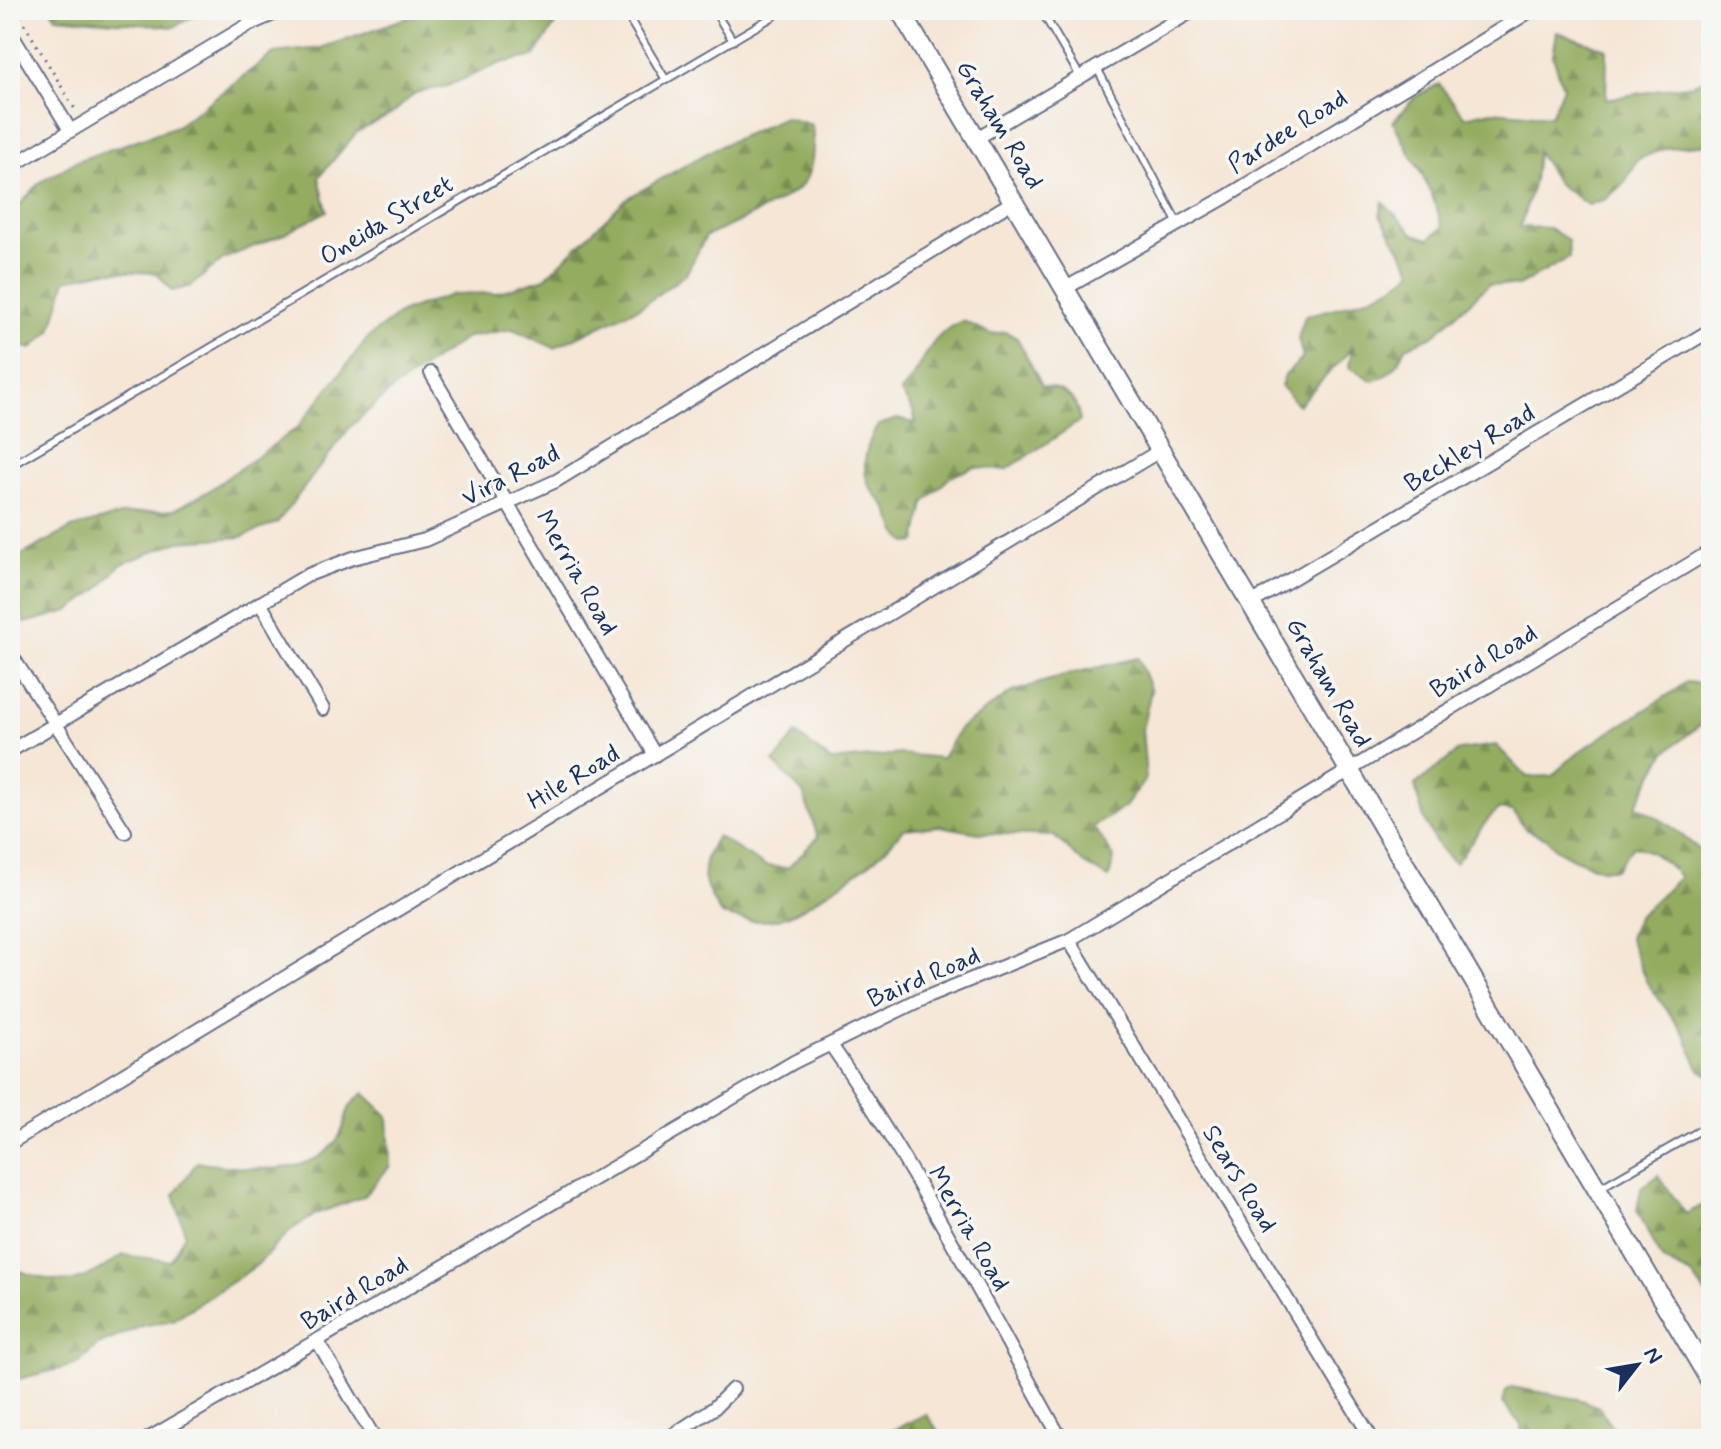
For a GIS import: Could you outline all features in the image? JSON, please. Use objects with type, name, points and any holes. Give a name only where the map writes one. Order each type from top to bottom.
[{"type":"main road","name":"Graham Road","points":[[900,10],[1597,1189],[1704,1356],[1711,1382]]},
{"type":"street","points":[[10,167],[248,25],[283,10]]},
{"type":"street","points":[[977,138],[1194,10]]},
{"type":"street","name":"Pardee Road","points":[[1066,288],[1178,225],[1532,10]]},
{"type":"street","points":[[10,32],[70,130]]},
{"type":"street","name":"Vira Road","points":[[10,751],[260,603],[330,566],[425,540],[556,481],[1014,201]]},
{"type":"street","name":"Beckley Road","points":[[1251,603],[1711,330]]},
{"type":"street","name":"Merria Road","points":[[431,373],[511,503],[655,755]]},
{"type":"street","name":"Hile Road","points":[[10,1143],[1161,450]]},
{"type":"street","name":"Baird Road","points":[[148,1439],[794,1062],[922,999],[1069,940],[1711,551]]},
{"type":"street","points":[[260,603],[323,709]]},
{"type":"street","points":[[10,653],[125,832]]},
{"type":"street","name":"Sears Road","points":[[1069,940],[1372,1439]]},
{"type":"street","name":"Merria Road","points":[[831,1045],[865,1094],[966,1267],[1061,1439]]},
{"type":"street","points":[[318,1342],[375,1439]]},
{"type":"street","points":[[667,1439],[714,1408],[733,1389]]},
{"type":"lane","points":[[624,10],[666,80]]},
{"type":"lane","points":[[714,10],[733,41]]},
{"type":"lane","name":"Oneida Street","points":[[10,466],[784,10]]},
{"type":"lane","points":[[1044,15],[1081,78]]},
{"type":"lane","points":[[1097,68],[1178,225]]},
{"type":"lane","points":[[1597,1189],[1711,1124]]},
{"type":"path","points":[[16,10],[76,111]]},
{"type":"green space","points":[[51,10],[204,10],[174,27],[56,17]]},
{"type":"green space","points":[[429,10],[556,10],[557,21],[535,56],[501,63],[447,86],[415,93],[392,114],[357,132],[319,177],[327,211],[284,234],[223,259],[191,286],[172,291],[157,273],[105,271],[66,280],[51,331],[31,349],[10,343],[10,216],[39,183],[77,161],[177,126],[274,53],[321,48]]},
{"type":"green space","points":[[1557,32],[1607,49],[1606,99],[1691,85],[1711,77],[1709,144],[1666,148],[1638,159],[1625,182],[1606,199],[1588,205],[1558,184],[1537,151],[1534,181],[1520,227],[1549,228],[1568,240],[1569,258],[1518,286],[1489,284],[1433,336],[1406,347],[1394,368],[1373,381],[1349,367],[1352,349],[1298,405],[1281,386],[1285,375],[1303,358],[1298,338],[1305,316],[1376,294],[1413,271],[1380,215],[1383,202],[1414,234],[1429,239],[1443,227],[1431,192],[1393,122],[1416,96],[1439,84],[1465,117],[1491,111],[1551,116],[1563,87],[1553,56]]},
{"type":"green space","points":[[784,117],[812,125],[813,148],[806,180],[794,192],[770,206],[706,236],[686,274],[642,306],[554,348],[513,329],[467,337],[393,389],[351,426],[277,523],[241,537],[179,541],[120,565],[99,589],[69,611],[25,623],[10,574],[10,561],[72,528],[124,514],[174,510],[207,492],[297,428],[369,337],[402,312],[454,294],[496,293],[545,278],[626,199],[716,148]]},
{"type":"green space","points":[[963,321],[991,334],[1006,332],[1017,338],[1042,386],[1057,389],[1073,400],[1080,421],[1006,470],[974,467],[950,477],[924,503],[916,542],[907,543],[897,532],[886,508],[866,478],[868,446],[878,425],[897,419],[916,423],[913,411],[901,392],[941,334]]},
{"type":"green space","points":[[1138,658],[1151,691],[1142,729],[1146,778],[1125,807],[1093,827],[1114,857],[1109,878],[1084,864],[1054,836],[979,833],[940,826],[903,829],[865,867],[796,912],[756,921],[721,914],[709,893],[704,875],[706,858],[717,836],[765,866],[788,868],[818,837],[803,793],[774,763],[796,734],[831,761],[901,754],[942,758],[959,729],[1012,692],[1065,675]]},
{"type":"green space","points":[[1686,682],[1711,685],[1711,716],[1665,753],[1636,805],[1668,824],[1711,859],[1711,1077],[1699,1069],[1685,1035],[1646,981],[1629,938],[1637,917],[1680,877],[1670,866],[1653,854],[1633,846],[1615,869],[1601,869],[1573,858],[1555,848],[1547,838],[1526,830],[1513,811],[1498,809],[1455,863],[1433,838],[1415,785],[1460,750],[1496,745],[1527,777],[1552,776],[1600,738]]},
{"type":"green space","points":[[364,1093],[388,1116],[390,1166],[363,1197],[318,1213],[291,1230],[256,1266],[173,1320],[142,1326],[98,1345],[75,1365],[10,1381],[10,1268],[69,1281],[91,1274],[123,1255],[170,1261],[185,1234],[174,1195],[197,1162],[272,1169],[309,1162],[337,1140],[351,1105]]},
{"type":"green space","points":[[1658,1175],[1686,1214],[1711,1201],[1711,1301],[1692,1275],[1663,1261],[1637,1210],[1641,1189]]},
{"type":"green space","points":[[1511,1387],[1578,1399],[1599,1407],[1620,1439],[1521,1439],[1521,1425],[1503,1403],[1506,1391]]},
{"type":"green space","points":[[926,1414],[944,1439],[875,1439]]}]
